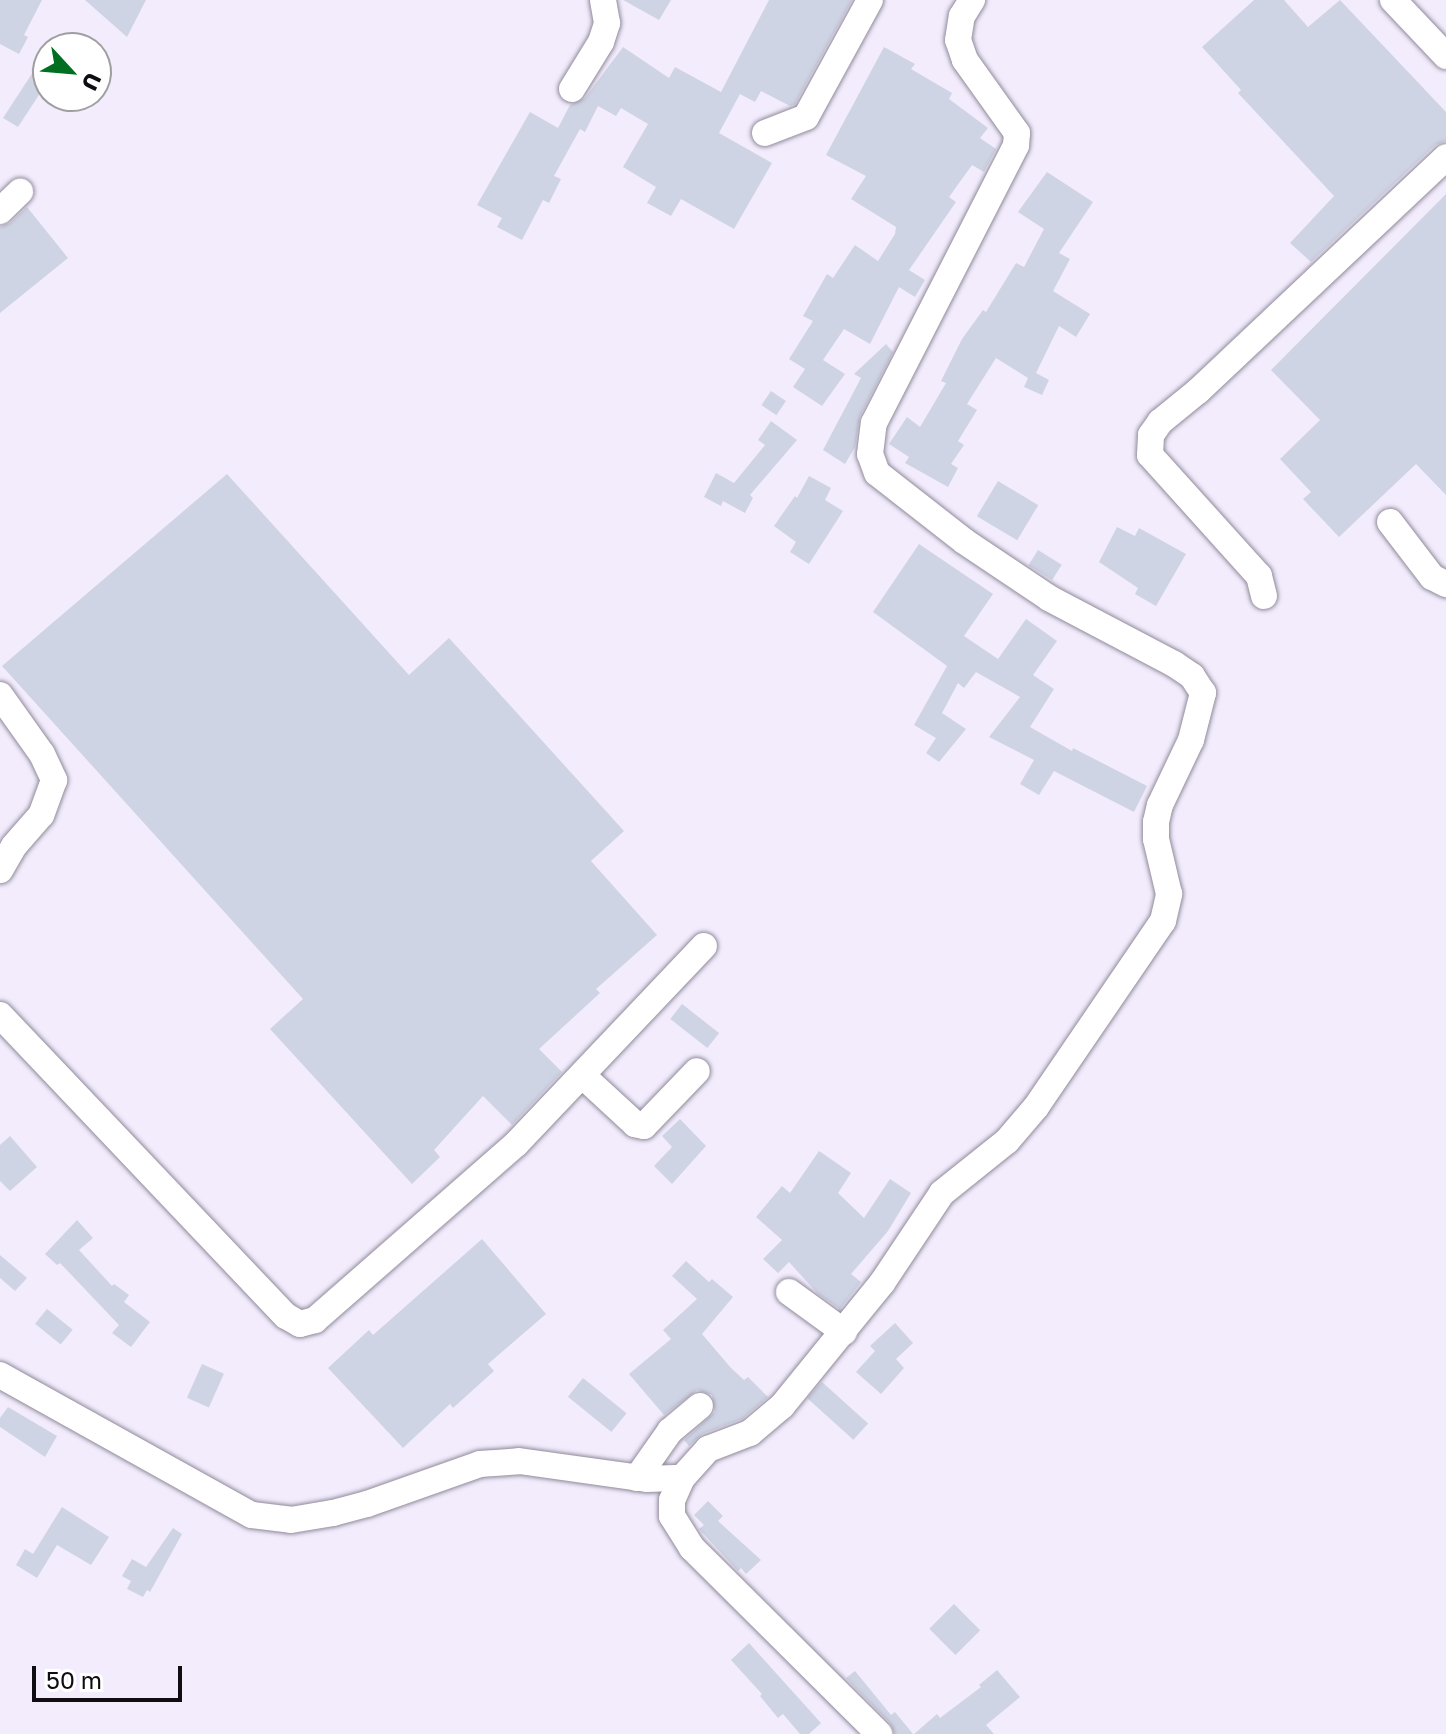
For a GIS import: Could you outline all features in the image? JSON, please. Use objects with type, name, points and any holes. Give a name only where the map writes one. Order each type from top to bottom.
[{"type":"street","points":[[572,89],[601,42],[607,23],[603,0]]},
{"type":"street","points":[[765,133],[806,117],[870,0]]},
{"type":"street","points":[[879,1734],[692,1548],[672,1516],[672,1500],[682,1478],[708,1449],[750,1433],[782,1406],[844,1332],[942,1193],[1007,1141],[1036,1107],[1163,921],[1169,894],[1156,839],[1156,822],[1160,805],[1191,740],[1203,693],[1192,676],[1174,664],[1049,598],[964,541],[877,473],[870,454],[874,423],[1016,145],[1017,133],[965,60],[958,40],[962,16],[972,0]]},
{"type":"street","points":[[1393,0],[1446,56]]},
{"type":"street","points":[[1264,596],[1259,576],[1150,455],[1151,435],[1160,422],[1198,391],[1446,157]]},
{"type":"street","points":[[0,211],[20,192]]},
{"type":"street","points":[[1390,522],[1432,577],[1446,584]]},
{"type":"street","points":[[0,695],[42,754],[54,780],[41,815],[14,846],[0,870]]},
{"type":"street","points":[[0,1015],[286,1316],[300,1324],[315,1320],[516,1144],[704,946]]},
{"type":"street","points":[[583,1076],[635,1124],[644,1126],[697,1071]]},
{"type":"street","points":[[789,1292],[844,1332]]},
{"type":"street","points":[[0,1375],[252,1515],[291,1520],[333,1513],[480,1464],[519,1461],[637,1478],[682,1478]]},
{"type":"street","points":[[637,1478],[670,1431],[700,1406]]},
{"type":"building","points":[[0,0],[42,0],[24,35],[28,37],[19,54],[0,44]]},
{"type":"building","points":[[85,0],[146,0],[127,37]]},
{"type":"building","points":[[623,0],[671,0],[659,20]]},
{"type":"building","points":[[769,0],[852,0],[795,104],[790,106],[761,91],[755,102],[740,94],[719,133],[772,163],[734,229],[681,199],[671,216],[647,203],[656,187],[623,167],[648,124],[621,108],[616,116],[598,106],[585,132],[580,129],[554,176],[561,179],[549,203],[543,200],[522,240],[497,227],[502,218],[477,205],[530,112],[558,128],[570,105],[585,98],[623,47],[669,78],[675,67],[721,92]]},
{"type":"building","points":[[1254,0],[1284,0],[1308,27],[1340,0],[1446,112],[1446,141],[1435,145],[1311,262],[1290,243],[1334,196],[1238,93],[1241,90],[1202,47]]},
{"type":"building","points":[[884,47],[915,64],[911,69],[952,93],[949,99],[988,128],[980,138],[996,149],[984,172],[972,165],[949,197],[956,202],[909,270],[925,280],[915,297],[899,287],[870,344],[844,329],[823,360],[845,374],[822,406],[793,387],[805,369],[789,359],[813,321],[803,316],[827,274],[833,278],[855,245],[878,261],[895,234],[896,227],[851,199],[866,176],[826,155]]},
{"type":"building","points":[[32,74],[32,106],[18,127],[3,118]]},
{"type":"building","points":[[1047,172],[1093,202],[1059,253],[1070,259],[1053,291],[1090,314],[1076,337],[1059,326],[1036,373],[1049,380],[1042,395],[1024,387],[1028,378],[996,358],[967,404],[977,410],[958,441],[964,445],[951,464],[958,468],[948,487],[905,463],[909,457],[889,444],[907,417],[920,427],[946,383],[941,381],[962,339],[983,310],[986,312],[1016,263],[1024,267],[1044,229],[1018,212]]},
{"type":"building","points":[[1446,194],[1446,495],[1416,464],[1339,537],[1303,499],[1311,492],[1280,459],[1320,420],[1271,370]]},
{"type":"building","points":[[27,207],[68,258],[0,313],[0,227],[10,223]]},
{"type":"building","points":[[886,344],[893,352],[860,416],[855,447],[845,464],[823,450],[861,378],[854,374]]},
{"type":"building","points":[[771,391],[786,401],[776,415],[761,405]]},
{"type":"building","points":[[771,421],[797,440],[750,495],[753,498],[745,513],[723,501],[721,506],[704,497],[716,473],[734,483],[765,445],[758,440]]},
{"type":"building","points":[[227,474],[409,675],[449,638],[624,831],[591,861],[657,935],[596,989],[600,993],[539,1049],[562,1072],[512,1125],[483,1096],[434,1150],[440,1157],[412,1184],[270,1029],[303,999],[2,666]]},
{"type":"building","points":[[809,476],[831,488],[825,500],[843,511],[809,564],[790,552],[796,542],[774,526],[795,496],[797,498]]},
{"type":"building","points":[[998,481],[1038,505],[1017,540],[977,516]]},
{"type":"building","points":[[1117,527],[1135,536],[1139,528],[1186,554],[1156,606],[1135,594],[1138,588],[1099,562]]},
{"type":"building","points":[[919,544],[993,594],[964,636],[998,659],[1026,619],[1057,641],[1033,675],[1054,689],[1030,727],[1072,751],[1073,748],[1147,786],[1134,812],[1054,771],[1039,795],[1020,784],[1034,760],[989,737],[1020,697],[976,672],[964,688],[958,683],[942,713],[966,729],[939,762],[926,753],[936,738],[914,725],[947,666],[873,612]]},
{"type":"building","points":[[1038,550],[1062,565],[1052,580],[1028,565]]},
{"type":"building","points":[[682,1004],[719,1033],[707,1048],[670,1019]]},
{"type":"building","points":[[680,1119],[706,1146],[672,1184],[654,1166],[672,1147],[662,1136]]},
{"type":"building","points":[[10,1136],[37,1167],[10,1191],[0,1181],[0,1145]]},
{"type":"building","points":[[819,1151],[851,1173],[838,1193],[864,1218],[890,1179],[911,1193],[888,1231],[851,1274],[861,1282],[840,1309],[818,1294],[789,1262],[778,1273],[763,1259],[782,1240],[756,1217],[782,1186],[790,1193]]},
{"type":"building","points":[[77,1220],[93,1238],[79,1250],[112,1286],[114,1284],[129,1295],[124,1302],[150,1322],[131,1347],[112,1333],[119,1325],[60,1263],[57,1265],[45,1254]]},
{"type":"building","points":[[482,1239],[546,1314],[488,1364],[494,1371],[453,1408],[450,1404],[403,1448],[328,1368],[369,1330],[373,1335]]},
{"type":"building","points":[[0,1255],[27,1278],[15,1291],[0,1278]]},
{"type":"building","points":[[686,1261],[709,1282],[712,1279],[733,1297],[702,1334],[731,1368],[744,1380],[748,1377],[768,1397],[742,1419],[702,1434],[689,1446],[684,1440],[715,1412],[712,1395],[697,1390],[664,1415],[629,1374],[671,1339],[663,1330],[697,1299],[672,1276]]},
{"type":"building","points":[[47,1309],[73,1330],[61,1345],[35,1324]]},
{"type":"building","points":[[895,1323],[913,1343],[896,1359],[904,1368],[881,1394],[856,1372],[875,1351],[870,1346]]},
{"type":"building","points":[[202,1364],[224,1374],[209,1408],[187,1398]]},
{"type":"building","points":[[583,1378],[627,1413],[611,1432],[568,1397]]},
{"type":"building","points":[[822,1382],[868,1423],[853,1440],[807,1398]]},
{"type":"building","points":[[8,1407],[57,1436],[45,1457],[0,1427],[0,1418]]},
{"type":"building","points":[[708,1501],[723,1516],[718,1521],[761,1560],[746,1574],[741,1568],[738,1571],[699,1529],[704,1525],[694,1515]]},
{"type":"building","points":[[62,1507],[109,1537],[91,1565],[57,1545],[37,1578],[16,1565],[25,1549],[33,1554]]},
{"type":"building","points":[[173,1528],[182,1534],[150,1592],[147,1590],[143,1597],[127,1589],[131,1581],[122,1576],[132,1559],[146,1567]]},
{"type":"building","points":[[954,1604],[980,1630],[955,1655],[929,1629]]},
{"type":"building","points":[[749,1643],[821,1723],[809,1734],[800,1734],[783,1714],[778,1718],[760,1696],[762,1694],[731,1660]]},
{"type":"building","points":[[997,1670],[1020,1697],[986,1725],[994,1734],[914,1734],[937,1714],[940,1718],[981,1687],[979,1685]]},
{"type":"building","points":[[855,1671],[891,1715],[895,1712],[913,1734],[895,1734],[890,1723],[846,1678]]}]
